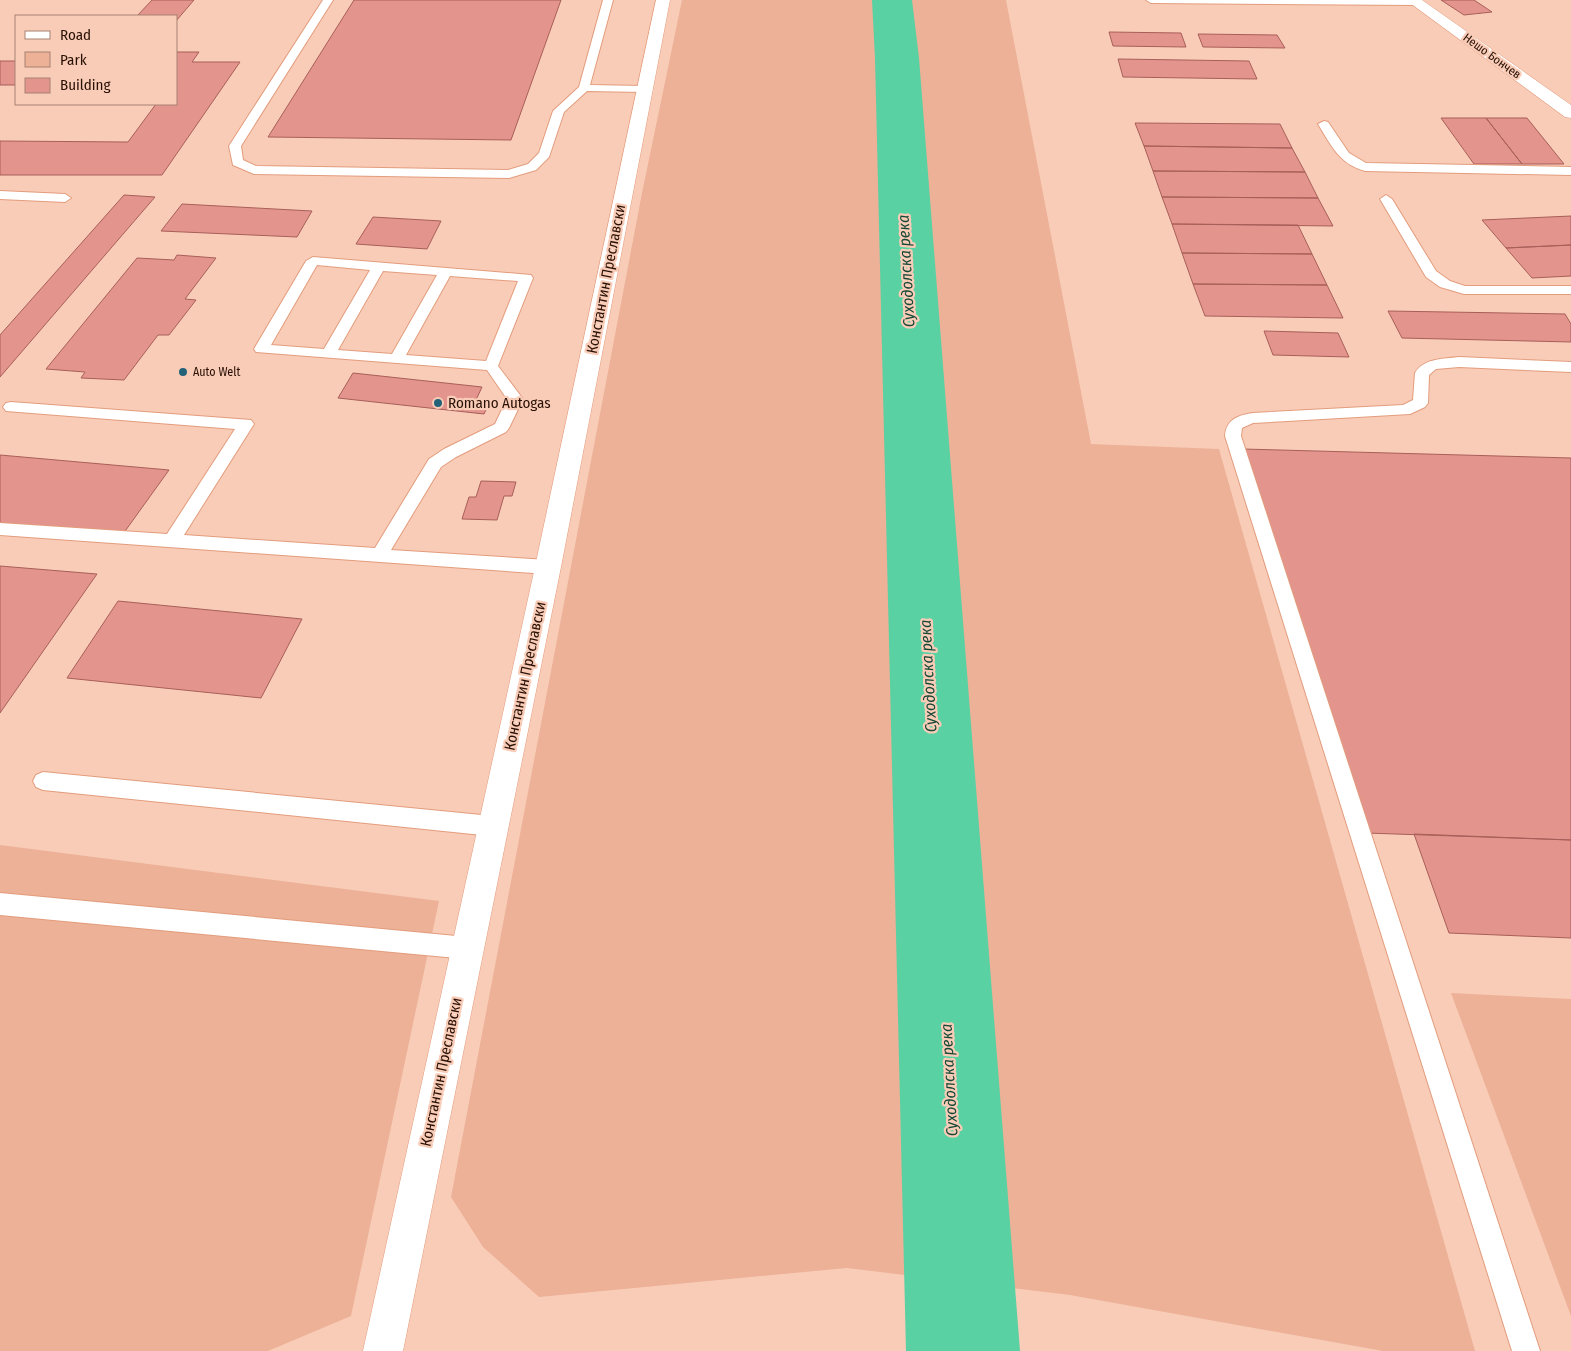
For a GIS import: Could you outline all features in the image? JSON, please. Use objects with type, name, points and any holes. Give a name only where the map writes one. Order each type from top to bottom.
[{"type":"street","name":"Константин Преславски","points":[[383,1351],[548,567],[663,0]]},
{"type":"street","name":"Нешо Бончев","points":[[1414,1],[1571,113]]},
{"type":"lane","points":[[328,0],[235,146],[237,162],[254,170],[509,174],[532,167],[545,154],[559,111],[584,88],[608,0]]},
{"type":"lane","points":[[1151,0],[1414,1]]},
{"type":"lane","points":[[584,88],[644,89]]},
{"type":"lane","points":[[1324,124],[1345,159],[1352,164],[1365,166],[1571,172]]},
{"type":"lane","points":[[0,195],[65,198]]},
{"type":"lane","points":[[1386,199],[1431,274],[1445,284],[1464,290],[1571,290]]},
{"type":"lane","points":[[313,261],[526,278],[492,366],[261,349],[313,261]]},
{"type":"lane","points":[[328,354],[379,266]]},
{"type":"lane","points":[[396,359],[445,272]]},
{"type":"lane","points":[[1526,1351],[1232,429],[1236,423],[1253,418],[1405,410],[1420,403],[1422,373],[1432,365],[1459,362],[1571,367]]},
{"type":"lane","points":[[380,554],[436,463],[450,453],[501,428],[515,399],[492,366]]},
{"type":"lane","points":[[10,407],[246,424],[172,541]]},
{"type":"lane","points":[[0,529],[548,567]]},
{"type":"lane","points":[[43,781],[492,826]]},
{"type":"lane","points":[[0,904],[467,948]]},
{"type":"green space","points":[[682,0],[1006,0],[1091,444],[1219,449],[1475,1351],[1383,1351],[1070,1295],[847,1268],[539,1297],[483,1247],[451,1197],[642,193]]},
{"type":"green space","points":[[0,845],[439,901],[351,1316],[268,1351],[0,1351]]},
{"type":"green space","points":[[1451,993],[1571,999],[1571,1316]]},
{"type":"building","points":[[152,0],[194,0],[178,19],[178,15],[138,15]]},
{"type":"building","points":[[354,0],[561,0],[511,140],[268,137]]},
{"type":"building","points":[[1441,0],[1474,0],[1492,12],[1464,15]]},
{"type":"building","points":[[1109,32],[1181,33],[1186,47],[1113,46]]},
{"type":"building","points":[[1198,34],[1277,35],[1285,48],[1203,47]]},
{"type":"building","points":[[178,52],[199,52],[192,62],[240,62],[162,175],[0,175],[0,141],[128,142],[155,105],[178,105]]},
{"type":"building","points":[[1118,59],[1249,61],[1257,79],[1123,77]]},
{"type":"building","points":[[0,61],[15,61],[15,85],[0,85]]},
{"type":"building","points":[[1441,118],[1486,118],[1522,164],[1474,164]]},
{"type":"building","points":[[1486,118],[1527,118],[1564,164],[1522,164]]},
{"type":"building","points":[[1135,123],[1280,124],[1292,148],[1144,146]]},
{"type":"building","points":[[1144,146],[1292,148],[1305,172],[1153,171]]},
{"type":"building","points":[[1153,171],[1305,172],[1318,198],[1162,197]]},
{"type":"building","points":[[124,195],[155,197],[0,377],[0,335]]},
{"type":"building","points":[[1162,197],[1318,198],[1333,226],[1172,224]]},
{"type":"building","points":[[182,204],[312,211],[297,237],[161,231]]},
{"type":"building","points":[[1571,216],[1571,245],[1506,248],[1482,220]]},
{"type":"building","points":[[373,217],[441,221],[427,249],[356,244]]},
{"type":"building","points":[[1172,224],[1298,225],[1312,254],[1182,253]]},
{"type":"building","points":[[1571,245],[1571,276],[1532,278],[1506,248]]},
{"type":"building","points":[[1182,253],[1312,254],[1327,285],[1193,284]]},
{"type":"building","points":[[177,255],[216,258],[185,299],[196,300],[169,335],[158,335],[124,380],[81,378],[85,372],[46,369],[137,258],[174,260]]},
{"type":"building","points":[[1193,284],[1327,285],[1343,318],[1205,316]]},
{"type":"building","points":[[1388,311],[1565,314],[1571,324],[1571,342],[1402,338]]},
{"type":"building","points":[[1264,331],[1338,333],[1349,357],[1273,355]]},
{"type":"building","points":[[353,373],[482,387],[476,400],[490,401],[484,414],[338,398]]},
{"type":"building","points":[[1243,449],[1571,458],[1571,840],[1366,833]]},
{"type":"building","points":[[0,455],[169,470],[123,534],[0,523]]},
{"type":"building","points":[[481,481],[516,482],[512,496],[504,496],[497,520],[462,519],[469,497],[476,497]]},
{"type":"building","points":[[0,566],[97,574],[0,713]]},
{"type":"building","points":[[118,601],[302,619],[261,698],[67,678]]},
{"type":"building","points":[[1414,834],[1571,840],[1571,938],[1449,933]]},
{"type":"waterway","name":"Суходолска река","points":[[892,0],[897,58],[963,1351]]},
{"type":"place","name":"Auto Welt","points":[[183,372]]},
{"type":"place","name":"Romano Autogas","points":[[438,403]]}]
